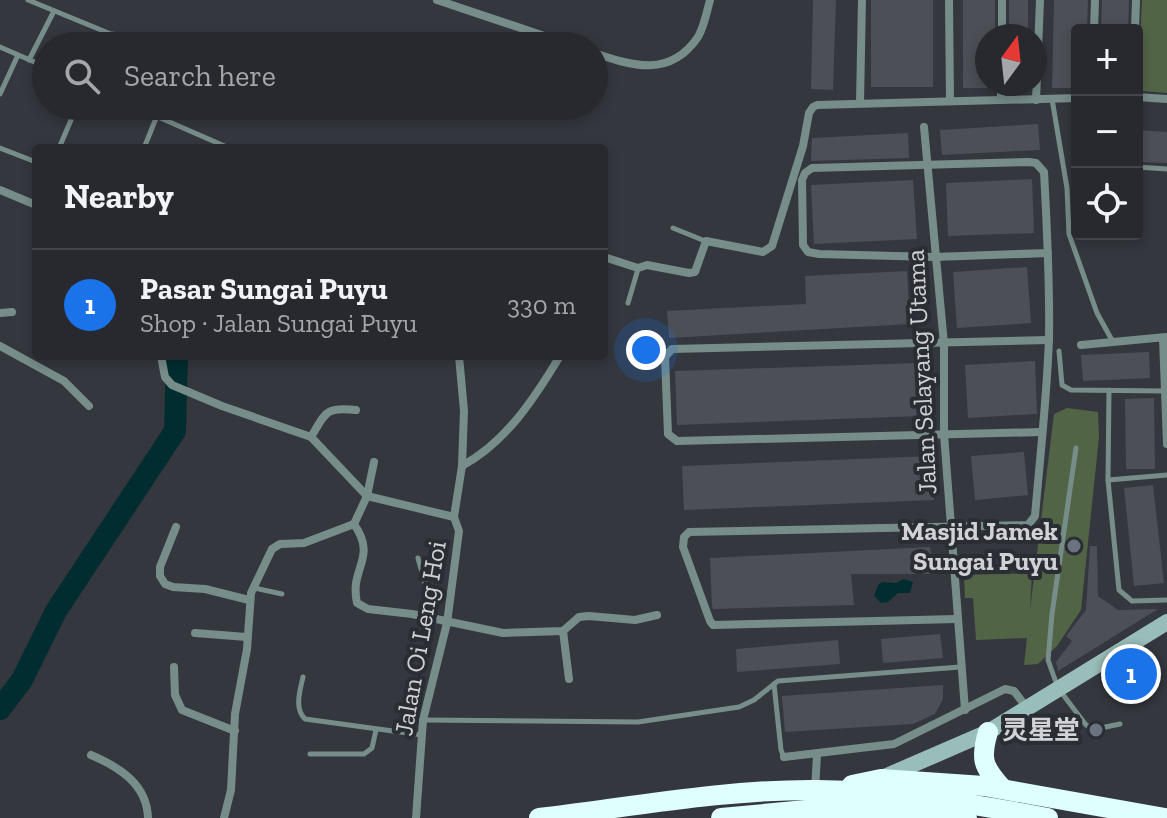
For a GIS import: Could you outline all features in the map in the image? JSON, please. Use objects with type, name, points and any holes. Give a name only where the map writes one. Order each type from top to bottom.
[{"type":"highway","points":[[988,732],[982,752],[988,772],[1002,788]]},
{"type":"highway","points":[[539,818],[711,797],[822,790],[881,779],[1002,788],[1165,818]]},
{"type":"highway","points":[[822,790],[967,813]]},
{"type":"highway","points":[[721,818],[806,810],[867,809],[1048,818]]},
{"type":"highway","points":[[757,816],[789,818]]},
{"type":"main road","points":[[881,779],[988,732],[1167,622]]},
{"type":"street","points":[[437,0],[532,32]]},
{"type":"street","points":[[608,58],[630,65],[655,66],[679,57],[699,35],[710,0]]},
{"type":"street","points":[[860,103],[862,0]]},
{"type":"street","points":[[949,0],[950,101]]},
{"type":"street","points":[[1002,0],[1002,24]]},
{"type":"street","points":[[1036,100],[1040,0]]},
{"type":"street","points":[[1094,24],[1095,0]]},
{"type":"street","points":[[1135,24],[1136,0]]},
{"type":"street","points":[[1143,97],[1167,99]]},
{"type":"street","points":[[608,258],[638,268],[647,265],[692,273],[706,241],[763,252],[772,246],[813,107],[860,103],[1071,98]]},
{"type":"street","name":"Jalan Selayang Utama","points":[[924,127],[944,344],[944,434],[965,710]]},
{"type":"street","points":[[957,619],[720,625],[710,621],[683,547],[684,537],[689,532],[1028,525],[1035,516],[1049,340],[1048,253],[1044,172],[1036,163],[1029,162],[812,168],[805,173],[802,180],[803,245],[808,252],[934,257],[1048,253]]},
{"type":"street","points":[[0,190],[32,203]]},
{"type":"street","points":[[0,313],[12,312]]},
{"type":"street","points":[[1081,345],[1165,338],[1167,444]]},
{"type":"street","points":[[1042,432],[677,441],[668,434],[665,357],[672,349],[1049,340]]},
{"type":"street","points":[[0,346],[64,381],[89,406]]},
{"type":"street","points":[[162,360],[165,377],[172,385],[311,437],[367,496],[454,517]]},
{"type":"street","name":"Jalan Oi Leng Hoi","points":[[416,818],[423,720],[447,623],[459,531],[454,517],[462,466],[464,411],[459,360]]},
{"type":"street","points":[[462,466],[496,443],[543,385],[558,360]]},
{"type":"street","points":[[311,437],[327,411],[333,408],[356,410]]},
{"type":"street","points":[[224,818],[231,790],[235,714],[247,637],[249,600],[254,588],[272,549],[280,544],[304,543],[354,524],[367,496],[374,462]]},
{"type":"street","points":[[354,524],[365,548],[354,589],[357,603],[368,609],[503,633],[563,631],[579,617],[644,620],[657,615]]},
{"type":"street","points":[[176,527],[160,567],[160,576],[165,584],[205,589],[249,600]]},
{"type":"street","points":[[563,631],[569,679]]},
{"type":"street","points":[[195,633],[247,637]]},
{"type":"street","points":[[174,667],[175,695],[182,710],[235,731]]},
{"type":"street","points":[[784,757],[894,744],[1005,689],[1014,691],[1027,708]]},
{"type":"street","points":[[91,755],[129,776],[143,797],[148,818]]},
{"type":"street","points":[[817,755],[822,790]]},
{"type":"lane","points":[[28,0],[108,32]]},
{"type":"lane","points":[[43,32],[54,11]]},
{"type":"lane","points":[[0,47],[32,61]]},
{"type":"lane","points":[[29,60],[32,54]]},
{"type":"lane","points":[[0,94],[18,55]]},
{"type":"lane","points":[[1052,99],[1067,188],[1069,234],[1097,313],[1114,343]]},
{"type":"lane","points":[[61,144],[71,120]]},
{"type":"lane","points":[[146,144],[155,120]]},
{"type":"lane","points":[[166,120],[220,144]]},
{"type":"lane","points":[[0,148],[32,160]]},
{"type":"lane","points":[[1143,167],[1167,169]]},
{"type":"lane","points":[[673,228],[706,241]]},
{"type":"lane","points":[[628,303],[638,268]]},
{"type":"lane","points":[[1059,351],[1062,385],[1065,388],[1165,391]]},
{"type":"lane","points":[[1109,390],[1108,480],[1119,590],[1132,601],[1167,600]]},
{"type":"lane","points":[[1076,448],[1048,660],[1058,688],[1086,725],[1096,729],[1120,724]]},
{"type":"lane","points":[[1108,480],[1167,475]]},
{"type":"lane","points":[[418,558],[431,619]]},
{"type":"lane","points":[[254,588],[282,594]]},
{"type":"lane","points":[[423,720],[638,722],[739,707],[774,684],[790,679],[960,667]]},
{"type":"lane","points":[[303,677],[298,703],[300,714],[305,719],[422,735]]},
{"type":"lane","points":[[774,684],[784,757]]},
{"type":"lane","points":[[310,754],[369,753],[376,730]]},
{"type":"green space","points":[[1142,0],[1167,0],[1167,93],[1143,91]]},
{"type":"green space","points":[[1067,408],[1098,412],[1099,437],[1081,610],[1057,646],[1038,664],[1024,665],[1027,638],[976,640],[973,598],[965,598],[964,575],[1032,573],[1030,610],[1054,414]]},
{"type":"water","points":[[903,579],[913,582],[910,593],[898,593],[888,602],[881,603],[874,596],[882,582],[896,583]]},
{"type":"building","points":[[813,0],[836,0],[833,90],[811,89]]},
{"type":"building","points":[[871,0],[933,0],[933,87],[871,87]]},
{"type":"building","points":[[963,0],[995,0],[995,24],[975,24],[975,88],[963,88]]},
{"type":"building","points":[[1009,0],[1028,0],[1028,24],[1009,24]]},
{"type":"building","points":[[1054,0],[1088,0],[1087,24],[1071,24],[1071,88],[1052,88]]},
{"type":"building","points":[[1102,0],[1129,0],[1128,24],[1101,24]]},
{"type":"building","points":[[1038,124],[1040,150],[942,155],[940,130]]},
{"type":"building","points":[[1143,130],[1167,132],[1167,163],[1143,162]]},
{"type":"building","points":[[908,133],[909,158],[811,161],[812,138]]},
{"type":"building","points":[[1032,179],[1034,233],[948,236],[946,183]]},
{"type":"building","points":[[913,180],[917,239],[814,244],[811,185]]},
{"type":"building","points":[[1027,267],[1031,323],[957,328],[953,272]]},
{"type":"building","points":[[907,271],[910,324],[669,338],[667,311],[806,304],[805,276]]},
{"type":"building","points":[[1149,352],[1150,378],[1083,381],[1081,355]]},
{"type":"building","points":[[1035,361],[1037,414],[968,418],[965,365]]},
{"type":"building","points":[[918,363],[920,416],[677,425],[675,371]]},
{"type":"building","points":[[1154,398],[1155,469],[1126,469],[1125,399]]},
{"type":"building","points":[[1024,452],[1028,495],[975,500],[971,456]]},
{"type":"building","points":[[932,456],[934,500],[684,510],[682,466]]},
{"type":"building","points":[[1153,485],[1164,583],[1134,586],[1124,488]]},
{"type":"building","points":[[1090,546],[1097,546],[1098,596],[1118,610],[1158,609],[1058,671],[1056,662],[1072,641],[1066,636],[1086,610]]},
{"type":"building","points":[[930,547],[934,574],[851,574],[854,605],[713,609],[712,606],[710,558]]},
{"type":"building","points":[[940,634],[943,658],[883,663],[881,639]]},
{"type":"building","points":[[838,640],[840,664],[737,672],[736,649]]},
{"type":"building","points":[[943,685],[943,699],[935,714],[913,724],[785,732],[782,696]]},
{"type":"waterway","points":[[0,709],[22,680],[56,611],[175,431],[177,360]]},
{"type":"place","name":"Masjid Jamek Sungai Puyu","points":[[1074,546]]},
{"type":"place","name":"Pasar Sungai Puyu","points":[[1131,674]]},
{"type":"place","name":"灵星堂","points":[[1096,730]]}]
